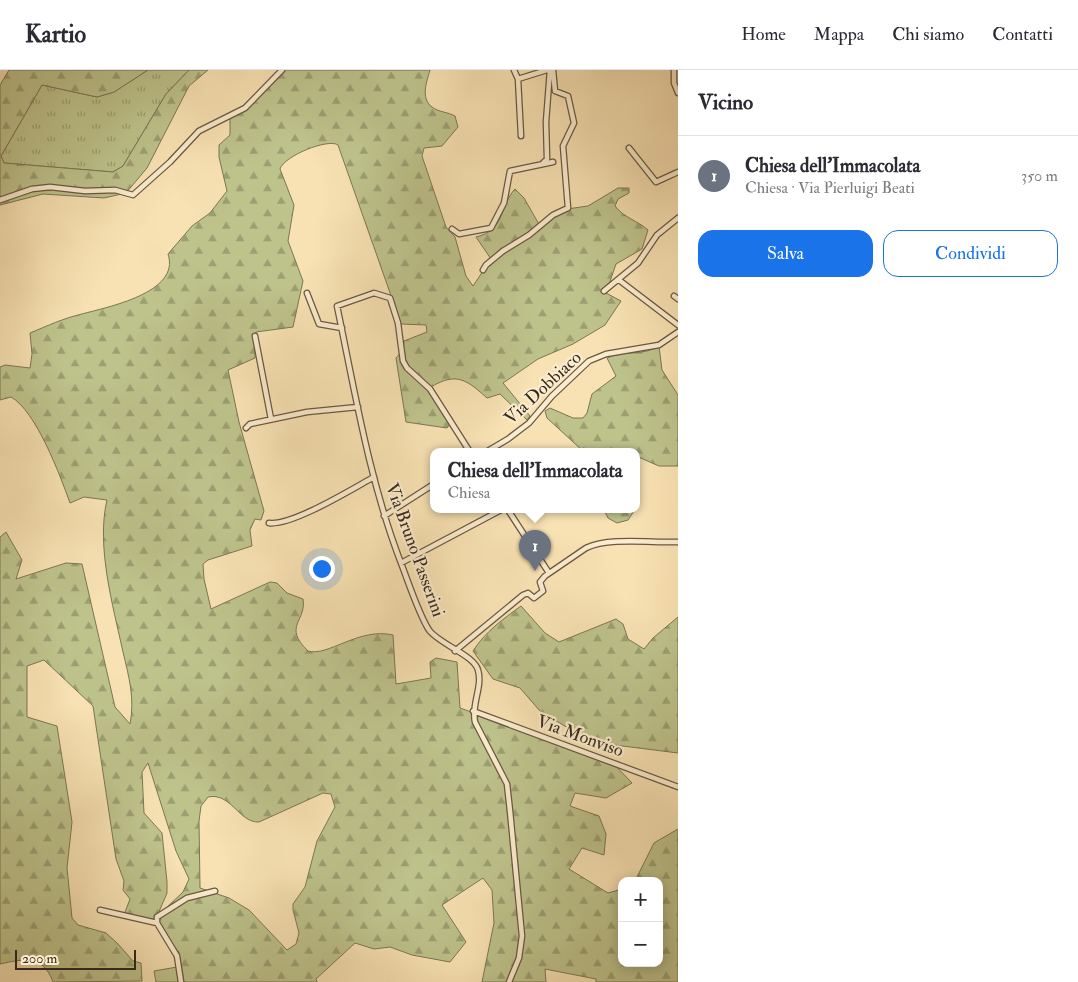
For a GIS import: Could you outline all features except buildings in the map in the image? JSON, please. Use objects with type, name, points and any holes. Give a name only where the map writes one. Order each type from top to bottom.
[{"type":"street","points":[[0,200],[32,189],[50,188],[85,191],[115,190],[133,195],[170,162],[199,131],[245,108],[282,70]]},
{"type":"street","points":[[514,70],[518,79],[521,136]]},
{"type":"street","points":[[518,79],[550,70]]},
{"type":"street","points":[[542,164],[547,159],[546,122],[550,70]]},
{"type":"street","points":[[484,270],[503,251],[529,235],[553,215],[568,208],[563,146],[574,123],[568,96],[555,91],[550,70]]},
{"type":"street","points":[[674,70],[674,84],[678,93]]},
{"type":"street","points":[[629,148],[656,182],[678,172]]},
{"type":"street","points":[[452,229],[459,234],[491,228],[504,203],[510,172],[553,162]]},
{"type":"street","points":[[604,291],[638,263],[663,229],[678,218]]},
{"type":"street","points":[[619,280],[678,325]]},
{"type":"street","name":"Via Bruno Passerini","points":[[467,448],[430,389],[407,368],[404,361],[398,324],[390,298],[374,292],[338,306],[358,407],[384,516],[429,630],[455,651],[471,660],[478,670],[479,685],[473,711]]},
{"type":"street","points":[[307,293],[320,324],[342,328]]},
{"type":"street","name":"Via Dobbiaco","points":[[493,448],[528,424],[552,396],[589,362],[606,354],[659,345],[678,332]]},
{"type":"street","points":[[255,336],[271,418]]},
{"type":"street","points":[[246,428],[250,424],[271,418],[358,407]]},
{"type":"street","points":[[269,522],[279,523],[308,511],[374,477]]},
{"type":"street","points":[[384,516],[430,487]]},
{"type":"street","points":[[401,563],[495,513]]},
{"type":"street","points":[[510,513],[549,574]]},
{"type":"street","points":[[455,651],[523,595],[528,593],[534,598],[543,591],[540,582],[593,545],[678,542]]},
{"type":"street","points":[[473,711],[475,722],[507,784],[522,936],[519,958],[509,982]]},
{"type":"street","name":"Via Monviso","points":[[473,711],[678,787]]},
{"type":"street","points":[[181,982],[177,956],[157,923],[159,914],[187,898],[215,890]]},
{"type":"street","points":[[100,910],[157,923]]},
{"type":"green space","points":[[9,70],[148,70],[114,92],[97,97],[42,85],[1,156],[4,163],[113,172],[123,166],[166,94],[189,70],[208,70],[189,86],[147,168],[126,193],[104,198],[43,194],[0,205],[0,85]]},
{"type":"green space","points":[[148,70],[189,70],[166,94],[123,166],[113,172],[4,163],[1,156],[42,85],[97,97],[114,92]]},
{"type":"green space","points":[[281,70],[430,70],[425,89],[426,99],[434,109],[455,116],[458,127],[442,146],[424,148],[422,156],[446,227],[455,237],[466,276],[473,286],[491,259],[476,237],[486,234],[497,223],[515,189],[524,198],[540,226],[567,209],[588,206],[618,188],[629,188],[629,193],[618,199],[615,206],[622,213],[648,230],[642,249],[616,264],[606,293],[621,301],[605,325],[573,344],[538,359],[503,383],[530,416],[527,420],[500,394],[487,398],[462,380],[448,380],[431,387],[451,423],[447,428],[406,422],[396,358],[403,350],[404,341],[427,332],[426,325],[401,324],[338,145],[333,143],[316,146],[297,154],[283,164],[280,169],[294,205],[288,241],[303,281],[293,327],[256,332],[255,358],[228,370],[239,422],[264,511],[261,520],[255,519],[250,530],[252,546],[208,560],[203,564],[204,579],[211,609],[270,582],[277,583],[287,593],[303,599],[302,613],[296,629],[300,642],[308,651],[325,650],[368,635],[393,635],[396,684],[431,678],[430,662],[436,658],[457,662],[460,708],[612,762],[632,783],[606,798],[575,793],[570,806],[599,816],[606,834],[604,855],[582,848],[569,869],[608,893],[618,890],[618,967],[663,967],[663,877],[637,877],[654,843],[678,829],[678,982],[596,982],[596,979],[545,969],[546,982],[482,982],[494,923],[492,890],[483,878],[442,905],[466,942],[450,962],[412,955],[390,947],[374,949],[355,943],[316,979],[317,982],[184,982],[179,952],[160,932],[158,925],[164,910],[183,892],[189,879],[176,851],[148,763],[142,772],[144,813],[162,833],[167,882],[167,893],[155,921],[124,915],[130,899],[123,890],[124,881],[116,859],[93,706],[44,660],[27,666],[27,717],[57,726],[72,822],[67,868],[72,918],[78,925],[106,933],[133,961],[141,963],[142,981],[53,982],[49,973],[38,963],[24,960],[0,964],[0,537],[6,532],[22,560],[16,579],[66,563],[82,564],[115,707],[130,724],[132,697],[107,576],[103,537],[107,500],[84,497],[70,503],[38,429],[20,404],[11,397],[0,400],[0,367],[5,365],[30,368],[32,354],[30,333],[56,322],[139,296],[164,279],[169,267],[168,254],[192,226],[210,213],[227,191],[219,157],[219,145],[230,135],[230,116],[238,113]],"holes":[[[323,793],[331,794],[335,807],[317,841],[305,887],[293,904],[299,933],[296,944],[287,950],[249,910],[229,898],[200,888],[199,821],[201,806],[208,797],[223,799],[246,818],[259,822]]]},
{"type":"green space","points":[[659,346],[662,370],[678,395],[678,466],[659,466],[640,458],[640,448],[580,448],[547,418],[545,411],[550,408],[573,418],[583,418],[587,413],[592,394],[616,376],[607,358],[653,349]]},
{"type":"green space","points":[[606,513],[633,513],[628,520],[617,523],[608,518]]},
{"type":"green space","points":[[521,606],[545,633],[559,642],[616,619],[623,624],[628,639],[644,649],[653,638],[678,617],[678,753],[591,742],[540,711],[520,688],[493,679],[473,651],[489,632]]},
{"type":"green space","points":[[177,967],[179,982],[156,982],[154,971]]},
{"type":"place","name":"Chiesa dell'Immacolata","points":[[535,571]]}]
